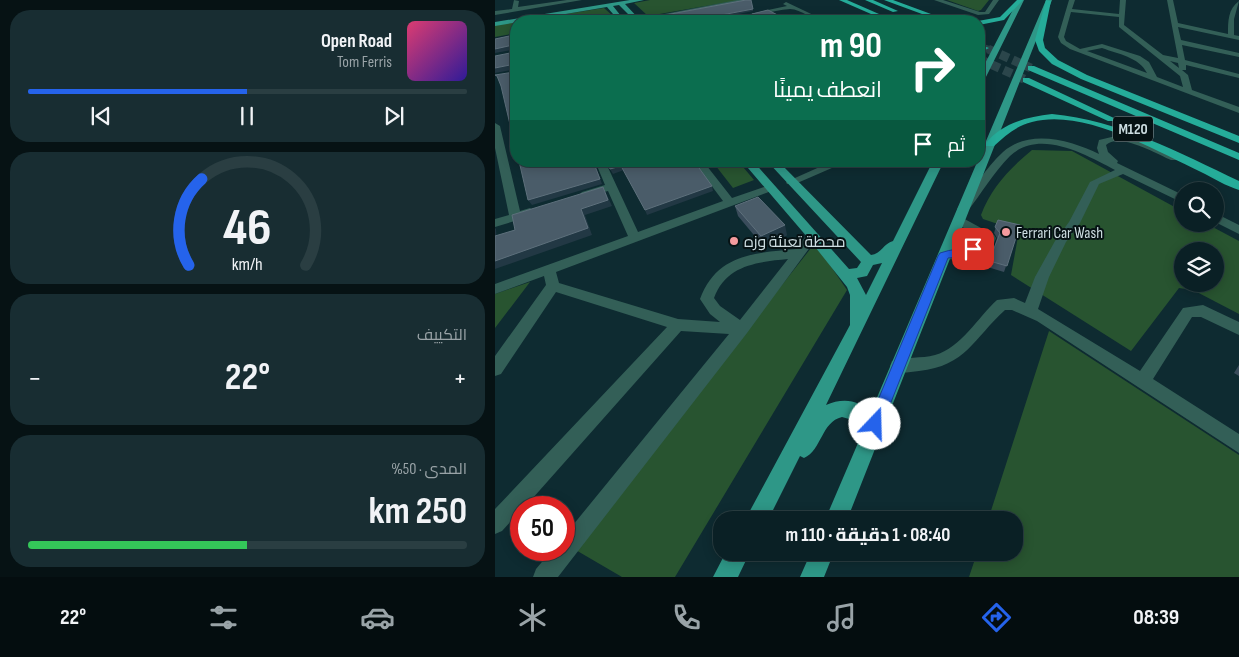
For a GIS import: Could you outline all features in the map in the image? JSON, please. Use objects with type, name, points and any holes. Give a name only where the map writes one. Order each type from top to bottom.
[{"type":"highway","points":[[831,0],[863,15]]},
{"type":"highway","points":[[842,0],[878,15]]},
{"type":"highway","points":[[868,0],[904,15]]},
{"type":"highway","points":[[887,0],[930,15]]},
{"type":"highway","points":[[985,22],[1002,19],[1020,0]]},
{"type":"highway","points":[[1048,0],[1039,40],[1046,54],[1055,62],[1092,81],[1239,140]]},
{"type":"highway","name":"M120","points":[[1031,68],[1239,157]]},
{"type":"highway","name":"M120","points":[[1026,80],[1239,178]]},
{"type":"highway","points":[[990,144],[1009,126],[1048,117],[1075,118],[1110,127],[1239,186]]},
{"type":"main road","points":[[495,20],[515,12],[641,0]]},
{"type":"main road","points":[[985,71],[1020,0]]},
{"type":"main road","points":[[985,158],[1048,0]]},
{"type":"main road","points":[[619,1],[632,15]]},
{"type":"main road","points":[[604,3],[616,15]]},
{"type":"main road","points":[[542,15],[604,3]]},
{"type":"main road","points":[[495,24],[510,21]]},
{"type":"main road","points":[[752,167],[813,235],[854,285],[858,295],[857,328]]},
{"type":"main road","points":[[777,167],[869,260],[875,261],[882,258],[903,234]]},
{"type":"main road","points":[[761,511],[857,328],[936,167]]},
{"type":"main road","points":[[840,511],[944,256],[964,219],[982,167]]},
{"type":"main road","points":[[846,275],[861,272],[869,260]]},
{"type":"main road","points":[[763,511],[784,482],[826,415],[843,409],[858,414],[867,429],[865,450]]},
{"type":"main road","points":[[725,577],[734,561]]},
{"type":"main road","points":[[813,577],[819,561]]},
{"type":"street","points":[[515,12],[516,0]]},
{"type":"street","points":[[495,13],[515,12],[579,0]]},
{"type":"street","points":[[664,15],[746,0]]},
{"type":"street","points":[[779,0],[810,15]]},
{"type":"street","points":[[937,0],[982,14],[988,12],[996,0]]},
{"type":"street","points":[[1072,0],[1061,36],[1063,42],[1078,50],[1154,79],[1239,101]]},
{"type":"street","points":[[1123,0],[1121,26],[1184,75]]},
{"type":"street","points":[[1170,0],[1188,89]]},
{"type":"street","points":[[1231,36],[1230,17],[1236,12],[1239,3]]},
{"type":"street","points":[[751,15],[793,7]]},
{"type":"street","points":[[1069,10],[1122,16]]},
{"type":"street","points":[[1176,25],[1239,38]]},
{"type":"street","points":[[1179,42],[1239,55]]},
{"type":"street","points":[[1078,50],[1102,46],[1137,58],[1146,64],[1154,79]]},
{"type":"street","points":[[1160,56],[1239,76]]},
{"type":"street","points":[[1188,89],[1239,110]]},
{"type":"street","points":[[496,131],[500,170],[515,216]]},
{"type":"street","points":[[1161,189],[1109,158],[1101,150],[1102,142],[1113,138],[1126,139],[1216,175]]},
{"type":"street","points":[[944,256],[953,253],[982,255],[990,238],[964,219],[976,194],[1005,154],[1016,146],[1029,142],[1047,142],[1079,148],[1174,196]]},
{"type":"street","points":[[603,167],[635,238]]},
{"type":"street","points":[[703,167],[730,203]]},
{"type":"street","points":[[791,182],[828,167]]},
{"type":"street","points":[[1030,310],[1042,277],[1061,241],[1074,223],[1095,182],[1124,170]]},
{"type":"street","points":[[577,197],[612,186]]},
{"type":"street","points":[[495,289],[770,188]]},
{"type":"street","points":[[495,223],[542,208]]},
{"type":"street","points":[[1224,222],[1239,230]]},
{"type":"street","points":[[544,577],[742,329],[813,235]]},
{"type":"street","points":[[742,329],[715,310],[707,299],[710,286],[724,271],[749,260],[800,253]]},
{"type":"street","points":[[495,369],[553,286],[549,269]]},
{"type":"street","points":[[553,286],[678,325],[742,329]]},
{"type":"street","points":[[898,366],[939,360],[967,342],[991,313],[1002,304],[1014,304],[1030,310],[1239,444]]},
{"type":"street","points":[[1142,382],[1188,312],[1203,311],[1239,329]]},
{"type":"street","points":[[495,524],[678,325]]},
{"type":"green space","points":[[650,0],[740,0],[654,15],[647,15],[634,3]]},
{"type":"green space","points":[[947,0],[989,0],[978,11]]},
{"type":"green space","points":[[604,8],[612,15],[559,15]]},
{"type":"green space","points":[[510,23],[510,34],[495,37],[495,25]]},
{"type":"green space","points":[[1032,150],[1072,151],[1174,207],[1174,232],[1222,232],[1239,241],[1239,314],[1197,292],[1224,292],[1224,242],[1174,242],[1174,292],[1176,292],[1131,351],[1011,275],[1019,231],[983,219],[981,215],[990,196],[1009,171]]},
{"type":"green space","points":[[717,167],[743,167],[754,180],[733,188]]},
{"type":"green space","points":[[815,243],[847,290],[675,577],[622,577],[575,550]]},
{"type":"green space","points":[[530,282],[495,328],[495,294]]},
{"type":"green space","points":[[1049,331],[1239,455],[1239,577],[969,577],[974,561],[1023,561],[1023,511],[991,511]]},
{"type":"building","points":[[746,0],[751,0],[753,9],[722,15],[665,15]]},
{"type":"building","points":[[768,10],[778,15],[754,15],[752,14]]},
{"type":"building","points":[[510,36],[510,46],[495,49],[495,39]]},
{"type":"building","points":[[510,53],[510,65],[495,68],[495,56]]},
{"type":"building","points":[[510,73],[510,124],[501,86],[495,75]]},
{"type":"building","points":[[520,167],[595,167],[600,179],[528,200]]},
{"type":"building","points":[[622,167],[698,167],[712,186],[645,210]]},
{"type":"building","points":[[603,187],[608,200],[581,209],[588,228],[495,261],[495,236],[515,230],[512,215]]},
{"type":"building","points":[[758,197],[785,225],[761,236],[735,206]]},
{"type":"building","points":[[998,220],[1020,225],[1007,266],[986,260],[989,253],[993,251],[1000,233],[995,227]]},
{"type":"building","points":[[976,233],[982,237],[979,245],[972,244]]},
{"type":"tunnel","points":[[988,49],[1031,68]]},
{"type":"tunnel","points":[[985,62],[1026,80]]},
{"type":"place","name":"Ferrari Car Wash","points":[[1006,232]]},
{"type":"place","name":"محطة تعبئة وزه","points":[[734,241]]},
{"type":"route","points":[[875,424],[944,256],[953,253],[965,254],[973,249]]}]
